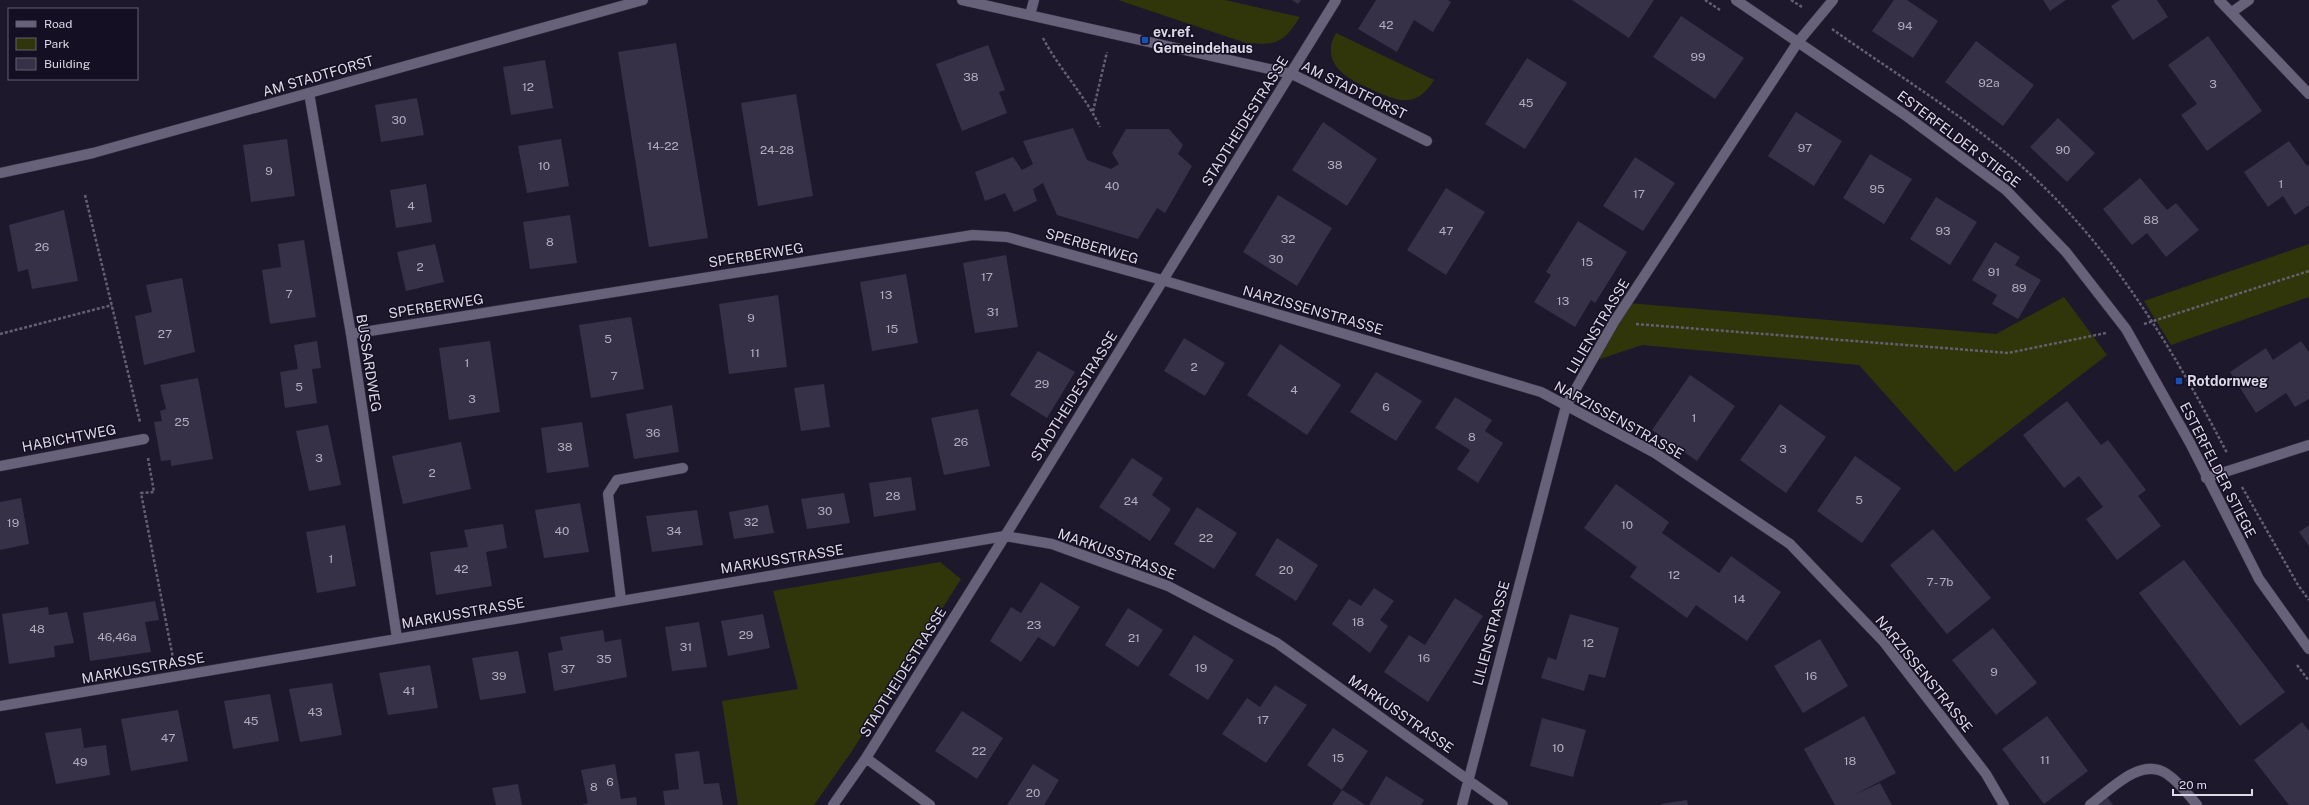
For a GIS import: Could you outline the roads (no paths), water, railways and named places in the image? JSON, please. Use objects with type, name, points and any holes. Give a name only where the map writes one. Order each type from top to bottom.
[{"type":"street","name":"AM STADTFORST","points":[[0,173],[93,153],[643,0]]},
{"type":"street","name":"AM STADTFORST","points":[[962,0],[1111,32],[1292,74],[1427,141]]},
{"type":"street","points":[[1030,15],[1034,0]]},
{"type":"street","name":"STADTHEIDESTRASSE","points":[[832,805],[866,758],[1005,536],[1162,280],[1292,74],[1336,0]]},
{"type":"street","name":"ESTERFELDER STIEGE","points":[[1736,0],[1905,115],[2006,190],[2066,252],[2126,329],[2190,443],[2206,478],[2259,578],[2309,649]]},
{"type":"street","name":"LILIENSTRASSE","points":[[1462,805],[1566,406],[1614,322],[1798,42],[1833,0]]},
{"type":"street","points":[[2219,0],[2309,94]]},
{"type":"street","points":[[2232,12],[2248,0]]},
{"type":"street","name":"BUSSARDWEG","points":[[310,93],[351,334],[397,638]]},
{"type":"street","name":"SPERBERWEG","points":[[351,334],[973,235],[1007,237],[1162,280]]},
{"type":"street","name":"NARZISSENSTRASSE","points":[[1162,280],[1541,392],[1655,453],[1790,544],[1883,641],[1986,774],[2004,805]]},
{"type":"street","name":"HABICHTWEG","points":[[0,466],[144,439]]},
{"type":"street","points":[[2206,478],[2309,445]]},
{"type":"street","points":[[621,600],[608,494],[616,480],[683,468]]},
{"type":"street","name":"MARKUSSTRASSE","points":[[0,706],[1005,536],[1052,544],[1168,586],[1276,643],[1503,805]]},
{"type":"street","points":[[866,758],[930,805]]},
{"type":"street","points":[[2090,805],[2129,776],[2148,769],[2156,769],[2166,773],[2176,781],[2197,805]]},
{"type":"place","name":"ev.ref. Gemeindehaus","points":[[1145,40]]},
{"type":"place","name":"Rotdornweg","points":[[2179,381]]}]
